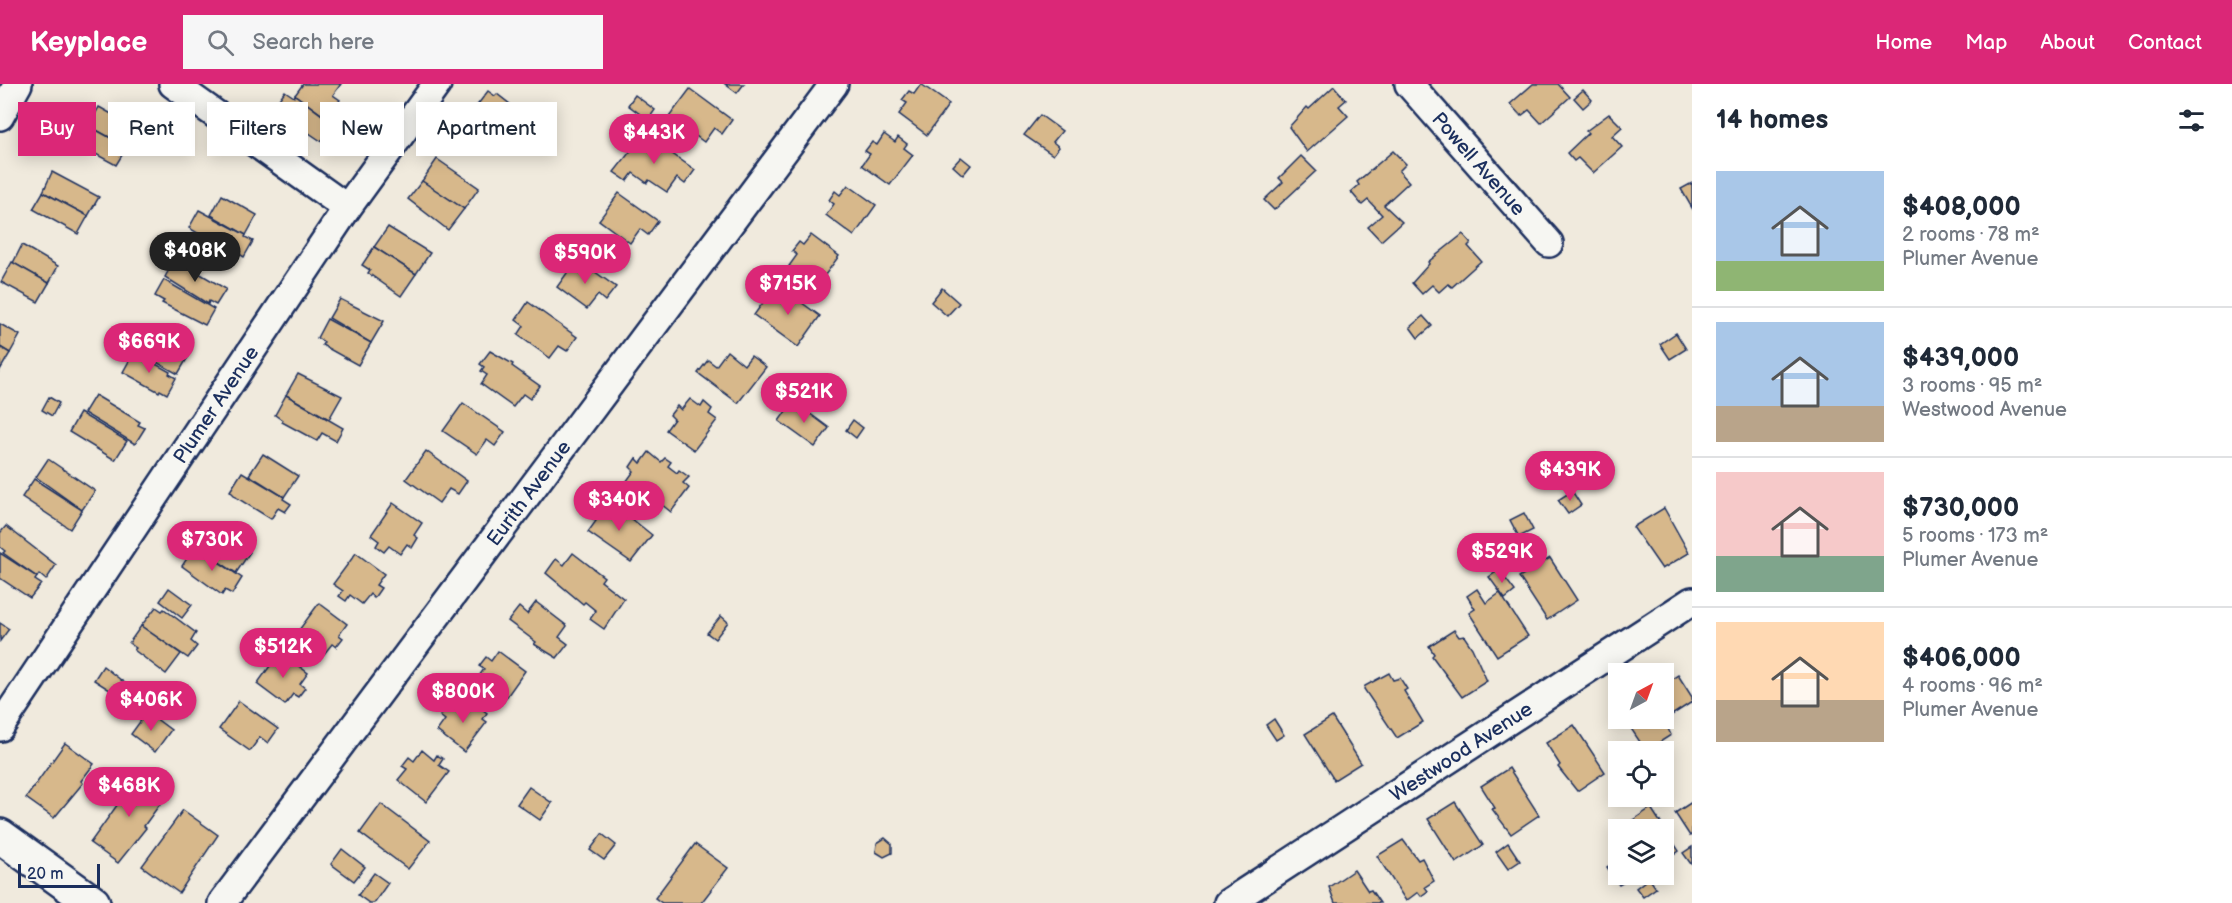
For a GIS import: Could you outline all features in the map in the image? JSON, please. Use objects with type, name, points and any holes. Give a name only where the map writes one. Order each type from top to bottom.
[{"type":"street","points":[[0,116],[18,84]]},
{"type":"street","points":[[172,84],[347,208]]},
{"type":"street","name":"Plumer Avenue","points":[[0,727],[347,208],[437,84]]},
{"type":"street","name":"Eurith Avenue","points":[[222,903],[834,84]]},
{"type":"street","name":"Powell Avenue","points":[[1410,84],[1549,243]]},
{"type":"street","name":"Westwood Avenue","points":[[1228,903],[1692,601]]},
{"type":"street","points":[[0,836],[93,903]]},
{"type":"building","points":[[303,84],[341,84],[333,95],[340,100],[339,102],[320,102],[320,113],[308,102],[295,95]]},
{"type":"building","points":[[725,84],[744,84],[737,93]]},
{"type":"building","points":[[921,84],[949,104],[927,135],[899,114],[907,103],[902,100],[909,91],[914,94]]},
{"type":"building","points":[[1533,84],[1558,84],[1570,97],[1541,123],[1529,110],[1521,116],[1510,104]]},
{"type":"building","points":[[1334,86],[1346,100],[1339,106],[1348,116],[1307,152],[1289,127],[1307,107],[1309,109]]},
{"type":"building","points":[[690,89],[732,120],[722,134],[714,128],[704,142],[682,126],[680,130],[669,122],[672,119],[669,117]]},
{"type":"building","points":[[1583,90],[1592,100],[1583,108],[1574,98]]},
{"type":"building","points":[[285,91],[304,102],[277,102]]},
{"type":"building","points":[[488,91],[495,96],[497,94],[507,102],[480,102]]},
{"type":"building","points":[[635,95],[655,110],[648,120],[628,105]]},
{"type":"building","points":[[308,105],[320,114],[320,140],[308,132]]},
{"type":"building","points":[[99,107],[108,112],[108,136],[96,130],[96,113]]},
{"type":"building","points":[[1609,114],[1622,127],[1612,136],[1622,147],[1593,173],[1578,158],[1574,161],[1567,153],[1588,133],[1586,131]]},
{"type":"building","points":[[1040,115],[1062,131],[1053,142],[1059,147],[1053,155],[1024,135]]},
{"type":"building","points":[[96,130],[108,136],[108,156],[122,156],[116,165],[96,154]]},
{"type":"building","points":[[644,134],[695,170],[685,184],[677,178],[667,192],[649,180],[647,183],[633,173],[627,181],[614,172]]},
{"type":"building","points":[[884,134],[895,142],[898,137],[907,144],[904,148],[913,155],[890,185],[862,165],[870,154],[865,151],[872,142],[877,145]]},
{"type":"building","points":[[1393,151],[1406,164],[1399,171],[1409,182],[1384,205],[1402,222],[1381,241],[1368,227],[1382,215],[1368,200],[1362,205],[1351,192],[1359,185],[1357,182]]},
{"type":"building","points":[[1301,156],[1316,171],[1274,210],[1264,200],[1283,182],[1279,178]]},
{"type":"building","points":[[961,157],[971,165],[963,175],[953,166]]},
{"type":"building","points":[[437,159],[479,188],[464,209],[422,181]]},
{"type":"building","points":[[52,172],[99,197],[88,216],[43,192]]},
{"type":"building","points":[[422,181],[464,209],[448,230],[408,199]]},
{"type":"building","points":[[1692,183],[1692,208],[1681,189]]},
{"type":"building","points":[[848,185],[876,205],[854,236],[826,215],[834,204],[829,200],[835,191],[840,195]]},
{"type":"building","points":[[43,192],[88,216],[78,234],[33,209]]},
{"type":"building","points":[[619,193],[658,221],[648,235],[640,229],[630,243],[599,220]]},
{"type":"building","points":[[222,195],[257,215],[246,235],[211,215]]},
{"type":"building","points":[[199,210],[253,241],[244,257],[236,252],[235,255],[189,228]]},
{"type":"building","points":[[388,227],[430,253],[416,274],[374,247]]},
{"type":"building","points":[[1463,234],[1471,243],[1468,246],[1481,261],[1452,287],[1448,284],[1439,292],[1432,285],[1422,294],[1412,283],[1429,264],[1428,262]]},
{"type":"building","points":[[811,235],[839,256],[817,286],[789,266],[797,255],[792,251],[799,242],[803,245]]},
{"type":"building","points":[[22,245],[58,266],[49,283],[13,263]]},
{"type":"building","points":[[374,247],[416,274],[401,296],[368,273],[370,270],[362,265]]},
{"type":"building","points":[[175,259],[226,289],[216,305],[209,301],[208,304],[165,277]]},
{"type":"building","points":[[577,259],[616,287],[605,301],[598,295],[587,309],[557,287]]},
{"type":"building","points":[[12,262],[49,283],[38,302],[1,282]]},
{"type":"building","points":[[164,280],[214,309],[205,325],[162,303],[164,301],[155,296]]},
{"type":"building","points":[[780,287],[820,316],[798,347],[754,315],[767,297],[771,299]]},
{"type":"building","points":[[942,288],[959,303],[947,316],[931,302]]},
{"type":"building","points":[[340,299],[384,321],[371,343],[329,318]]},
{"type":"building","points":[[528,302],[577,337],[567,351],[559,346],[550,358],[518,335],[524,326],[516,320]]},
{"type":"building","points":[[1423,316],[1432,326],[1418,338],[1410,327]]},
{"type":"building","points":[[327,319],[371,343],[358,365],[322,345],[324,342],[317,338]]},
{"type":"building","points":[[0,324],[20,335],[10,353],[0,347]]},
{"type":"building","points":[[134,326],[188,357],[178,374],[124,344]]},
{"type":"building","points":[[1676,333],[1686,349],[1670,359],[1660,344]]},
{"type":"building","points":[[0,347],[10,353],[0,370]]},
{"type":"building","points":[[490,351],[513,364],[512,366],[540,386],[530,399],[523,394],[513,407],[481,384],[487,375],[481,371],[484,367],[480,364]]},
{"type":"building","points":[[727,351],[744,365],[751,356],[766,367],[738,403],[698,373],[708,360],[716,366]]},
{"type":"building","points":[[134,352],[170,372],[169,374],[176,378],[167,394],[123,372]]},
{"type":"building","points":[[298,374],[342,396],[329,419],[286,395]]},
{"type":"building","points":[[95,395],[140,422],[138,425],[145,428],[135,444],[84,413]]},
{"type":"building","points":[[286,395],[343,428],[336,441],[322,433],[317,441],[282,422],[275,415]]},
{"type":"building","points":[[49,397],[59,403],[52,416],[42,410]]},
{"type":"building","points":[[690,399],[701,407],[704,402],[712,409],[709,414],[717,420],[694,450],[666,430],[674,419],[670,415],[677,406],[681,410]]},
{"type":"building","points":[[793,401],[829,428],[815,447],[779,421]]},
{"type":"building","points":[[463,403],[505,432],[495,446],[487,440],[477,454],[443,431]]},
{"type":"building","points":[[80,413],[127,441],[115,460],[69,432]]},
{"type":"building","points":[[853,420],[863,428],[856,438],[846,430]]},
{"type":"building","points":[[426,451],[467,481],[458,494],[449,489],[439,503],[406,479]]},
{"type":"building","points":[[649,452],[661,462],[665,458],[671,462],[668,466],[677,473],[679,470],[689,477],[683,483],[689,488],[671,512],[656,500],[654,503],[626,482],[634,471],[630,467],[636,458],[641,463]]},
{"type":"building","points":[[263,454],[298,476],[284,497],[249,475]]},
{"type":"building","points":[[48,459],[95,491],[82,510],[36,477]]},
{"type":"building","points":[[242,472],[284,497],[283,499],[291,504],[285,512],[278,508],[271,519],[237,498],[230,491]]},
{"type":"building","points":[[34,479],[82,510],[70,529],[22,497]]},
{"type":"building","points":[[1572,491],[1581,505],[1568,514],[1558,500]]},
{"type":"building","points":[[611,502],[652,535],[631,562],[588,532],[596,521],[592,518],[598,508],[603,512]]},
{"type":"building","points":[[393,503],[422,523],[414,535],[418,538],[412,548],[407,544],[400,554],[389,546],[384,552],[376,546],[379,541],[371,535]]},
{"type":"building","points":[[1664,508],[1689,553],[1662,569],[1633,527]]},
{"type":"building","points":[[1524,513],[1533,530],[1519,537],[1510,520]]},
{"type":"building","points":[[6,526],[56,565],[46,580],[39,574],[37,577],[3,553],[5,551],[0,547],[0,533]]},
{"type":"building","points":[[209,527],[250,552],[236,573],[196,547]]},
{"type":"building","points":[[195,546],[242,578],[232,594],[225,590],[222,595],[182,566]]},
{"type":"building","points":[[0,553],[37,577],[35,580],[41,584],[30,598],[0,578]]},
{"type":"building","points":[[356,553],[384,574],[376,585],[381,588],[374,598],[370,594],[362,604],[350,595],[346,601],[339,596],[343,591],[333,584]]},
{"type":"building","points":[[573,553],[604,577],[601,581],[624,599],[604,629],[590,619],[596,611],[585,602],[583,604],[546,573],[556,559],[564,565]]},
{"type":"building","points":[[1550,558],[1577,600],[1547,620],[1519,577]]},
{"type":"building","points":[[1499,570],[1515,591],[1505,599],[1489,577]]},
{"type":"building","points":[[169,588],[192,605],[182,618],[160,601]]},
{"type":"building","points":[[1477,589],[1486,603],[1500,593],[1528,636],[1497,656],[1469,613],[1475,609],[1467,596]]},
{"type":"building","points":[[536,602],[567,626],[559,637],[568,644],[557,658],[534,644],[536,642],[508,621],[519,607],[527,614]]},
{"type":"building","points":[[319,603],[347,624],[339,635],[343,638],[336,647],[332,644],[324,654],[296,634]]},
{"type":"building","points":[[156,607],[162,611],[164,609],[196,633],[191,641],[197,646],[188,658],[141,626]]},
{"type":"building","points":[[721,616],[728,622],[715,639],[707,633]]},
{"type":"building","points":[[0,623],[9,629],[0,641]]},
{"type":"building","points":[[141,626],[181,654],[166,674],[134,650],[136,648],[129,643]]},
{"type":"building","points":[[1454,630],[1459,637],[1464,636],[1472,648],[1487,681],[1462,697],[1432,656],[1434,654],[1429,646]]},
{"type":"building","points":[[498,651],[525,671],[503,702],[475,682],[484,669],[479,666],[486,657],[491,661]]},
{"type":"building","points":[[280,652],[308,673],[300,684],[305,688],[298,697],[293,694],[285,705],[257,684]]},
{"type":"building","points":[[103,666],[145,699],[138,708],[94,680]]},
{"type":"building","points":[[1389,673],[1393,680],[1400,678],[1407,689],[1404,691],[1423,722],[1397,738],[1364,689],[1365,686]]},
{"type":"building","points":[[1678,675],[1692,697],[1692,702],[1674,714],[1674,678]]},
{"type":"building","points":[[239,701],[278,729],[268,743],[260,737],[250,751],[219,729]]},
{"type":"building","points":[[460,701],[469,708],[473,702],[487,713],[483,719],[487,722],[464,752],[437,731],[445,720],[440,716],[447,707],[452,711]]},
{"type":"building","points":[[147,712],[171,730],[155,752],[131,734]]},
{"type":"building","points":[[1332,717],[1361,763],[1334,780],[1305,734]]},
{"type":"building","points":[[1274,719],[1284,735],[1276,740],[1266,725]]},
{"type":"building","points":[[1574,725],[1605,772],[1577,791],[1558,767],[1560,765],[1546,743]]},
{"type":"building","points":[[1631,729],[1668,729],[1671,735],[1662,741],[1639,741]]},
{"type":"building","points":[[65,743],[94,764],[81,781],[83,783],[54,818],[26,798]]},
{"type":"building","points":[[422,750],[434,760],[437,755],[443,759],[439,765],[449,772],[426,802],[398,780],[407,769],[402,766],[409,757],[414,761]]},
{"type":"building","points":[[1509,768],[1539,815],[1511,834],[1492,809],[1495,808],[1481,786]]},
{"type":"building","points":[[140,773],[168,793],[144,826],[146,828],[118,863],[90,843]]},
{"type":"building","points":[[529,787],[552,803],[540,820],[517,804]]},
{"type":"building","points":[[1455,802],[1483,845],[1456,863],[1428,819]]},
{"type":"building","points":[[1692,802],[1692,834],[1690,836],[1675,813]]},
{"type":"building","points":[[381,804],[430,841],[408,869],[360,833]]},
{"type":"building","points":[[1651,808],[1658,819],[1634,819]]},
{"type":"building","points":[[183,810],[218,835],[179,893],[142,866]]},
{"type":"building","points":[[602,834],[616,845],[604,860],[590,850]]},
{"type":"building","points":[[885,838],[892,844],[892,853],[884,857],[876,852],[877,843]]},
{"type":"building","points":[[1403,840],[1418,860],[1422,858],[1434,881],[1425,887],[1428,891],[1421,896],[1418,892],[1406,901],[1377,856]]},
{"type":"building","points":[[1508,843],[1520,861],[1508,869],[1496,852]]},
{"type":"building","points":[[1674,843],[1679,851],[1674,855]]},
{"type":"building","points":[[695,844],[728,868],[701,903],[662,903],[655,898]]},
{"type":"building","points":[[1692,847],[1692,863],[1691,864],[1683,853]]},
{"type":"building","points":[[342,849],[365,867],[354,881],[331,864]]},
{"type":"building","points":[[1354,870],[1368,891],[1371,890],[1380,903],[1335,903],[1329,887]]},
{"type":"building","points":[[374,873],[388,883],[374,903],[369,903],[358,895]]},
{"type":"building","points":[[1640,885],[1654,885],[1656,888],[1643,897],[1636,888]]}]
